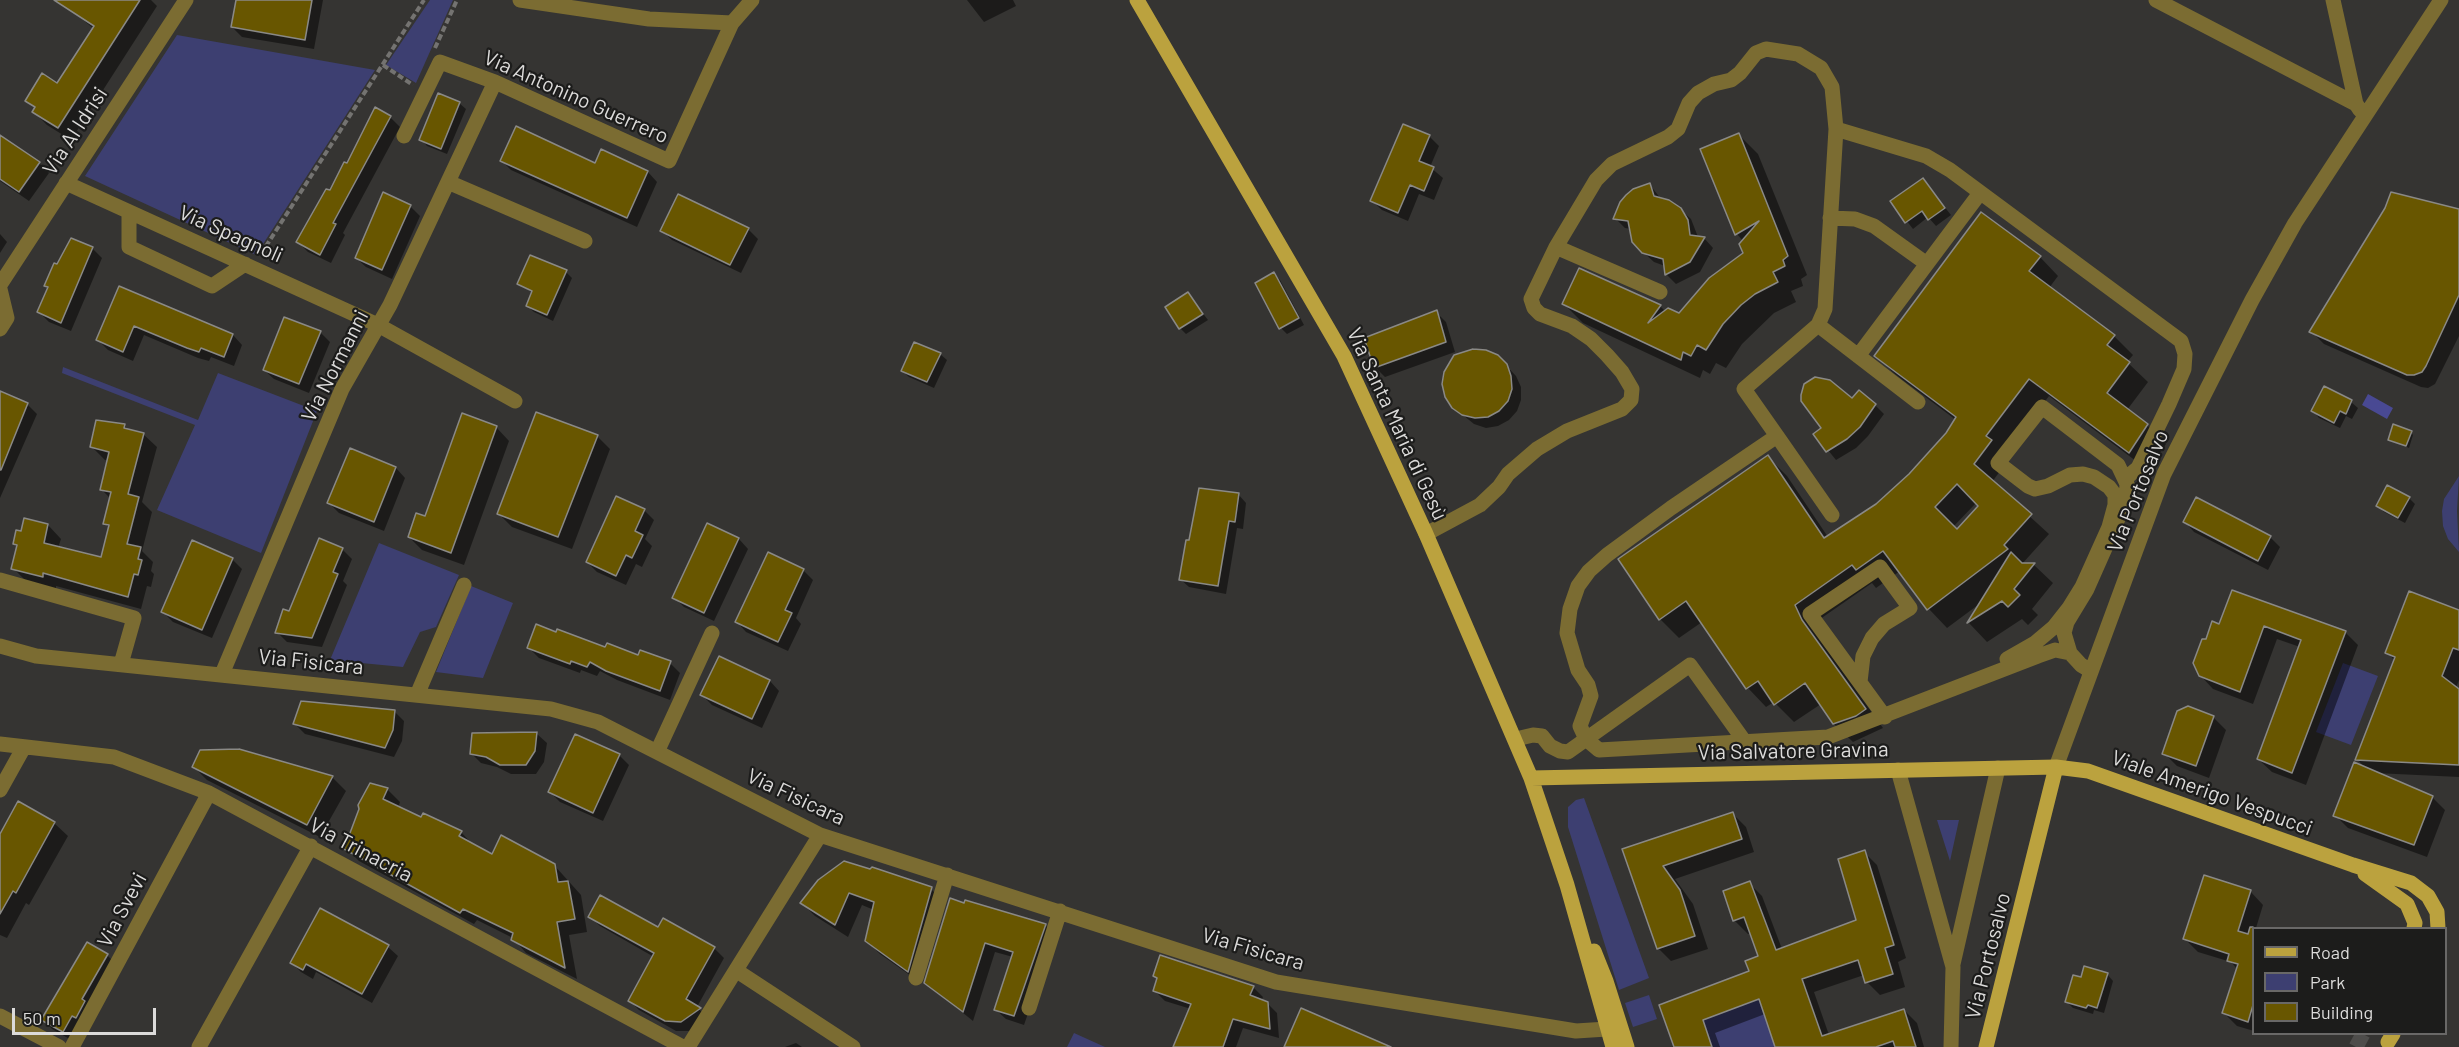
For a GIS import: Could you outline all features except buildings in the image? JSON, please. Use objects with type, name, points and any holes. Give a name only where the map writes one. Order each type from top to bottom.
[{"type":"main road","name":"Via Santa Maria di Gesù","points":[[1138,1],[1344,356],[1426,534],[1516,739],[1567,885]]},
{"type":"main road","name":"Via Salvatore Gravina","points":[[1531,778],[2056,767]]},
{"type":"main road","name":"Viale Amerigo Vespucci","points":[[2056,767],[2088,771],[2353,866]]},
{"type":"main road","name":"Via Portosalvo","points":[[1986,1047],[2056,767]]},
{"type":"main road","points":[[2353,866],[2407,904],[2415,923],[2414,927]]},
{"type":"main road","points":[[2353,866],[2411,883],[2428,896],[2437,912],[2438,927]]},
{"type":"main road","points":[[1567,885],[1613,1047]]},
{"type":"main road","points":[[1567,885],[1606,981],[1627,1047]]},
{"type":"street","name":"Via Al Idrisi","points":[[0,287],[186,0]]},
{"type":"street","points":[[520,0],[649,19],[732,23]]},
{"type":"street","name":"Via Antonino Guerrero","points":[[404,136],[440,62],[495,82],[669,161],[732,23],[752,0]]},
{"type":"street","points":[[2156,0],[2356,104]]},
{"type":"street","points":[[2333,0],[2356,104],[2365,117]]},
{"type":"street","name":"Via Portosalvo","points":[[2056,767],[2164,474],[2252,300],[2295,223],[2440,0]]},
{"type":"street","points":[[1426,534],[1487,499],[1508,474],[1538,449],[1567,431],[1622,409],[1631,400],[1632,389],[1622,372],[1591,339],[1572,327],[1540,314],[1534,308],[1531,299],[1556,247],[1596,180],[1612,164],[1668,137],[1678,129],[1689,103],[1698,93],[1714,84],[1731,80],[1740,73],[1756,53],[1766,49],[1798,54],[1821,68],[1832,87],[1836,129],[1825,309],[1818,326],[1744,389],[1832,515]]},
{"type":"street","name":"Via Normanni","points":[[222,674],[342,389],[390,305],[495,82]]},
{"type":"street","points":[[1836,129],[1926,156],[1950,170],[2181,341],[2185,354],[2184,369],[2138,468],[2126,478]]},
{"type":"street","name":"Via Spagnoli","points":[[66,183],[378,325],[515,401]]},
{"type":"street","points":[[448,183],[585,241]]},
{"type":"street","points":[[1858,356],[1980,193]]},
{"type":"street","points":[[129,212],[129,247],[212,286],[249,266]]},
{"type":"street","points":[[1830,218],[1855,219],[1874,226],[1927,264]]},
{"type":"street","points":[[1556,247],[1660,292]]},
{"type":"street","points":[[0,287],[7,318],[0,329]]},
{"type":"street","points":[[1818,326],[1918,402]]},
{"type":"street","points":[[1885,717],[1912,701],[2017,655],[2054,627],[2082,587],[2109,526],[2115,495],[2109,487],[2094,477],[2083,474],[2070,475],[2048,486],[2035,489],[1998,463],[2042,407],[2118,465],[2126,478],[2126,500],[2087,589],[2067,622],[2064,633],[2066,652]]},
{"type":"street","points":[[1777,436],[1607,555],[1588,571],[1578,586],[1570,609],[1567,633],[1578,670],[1588,685],[1591,696],[1580,726],[1586,739],[1599,750],[1828,737],[1885,717],[2038,656],[2055,650],[2066,652]]},
{"type":"street","points":[[1860,682],[1863,656],[1872,638],[1884,624],[1910,608],[1880,567],[1810,614],[1885,717]]},
{"type":"street","points":[[0,580],[134,618],[121,664]]},
{"type":"street","points":[[417,695],[464,585]]},
{"type":"street","points":[[2054,627],[2055,637],[2066,652],[2091,671]]},
{"type":"street","points":[[657,752],[712,633]]},
{"type":"street","name":"Via Fisicara","points":[[0,646],[36,656],[551,709],[598,722],[820,835],[1276,982],[1576,1031],[1607,1029]]},
{"type":"street","points":[[1516,739],[1533,735],[1542,736],[1550,746],[1568,752],[1690,665],[1744,742]]},
{"type":"street","name":"Via Trinacria","points":[[0,744],[114,757],[209,793],[683,1047]]},
{"type":"street","points":[[0,790],[24,747]]},
{"type":"street","points":[[1951,1047],[1953,966],[1998,768]]},
{"type":"street","points":[[1898,770],[1953,966]]},
{"type":"street","name":"Via Svevi","points":[[72,1047],[209,793]]},
{"type":"street","points":[[688,1047],[820,835]]},
{"type":"street","points":[[199,1047],[311,846]]},
{"type":"street","points":[[916,978],[947,875]]},
{"type":"street","points":[[1029,1008],[1060,911]]},
{"type":"street","points":[[737,970],[854,1047]]},
{"type":"street","points":[[0,1016],[59,1047]]},
{"type":"path","points":[[249,266],[424,0]]},
{"type":"green space","points":[[430,0],[453,0],[416,83],[386,65]]},
{"type":"green space","points":[[177,35],[375,70],[256,255],[85,176]]},
{"type":"green space","points":[[63,367],[198,420],[218,373],[317,411],[261,553],[157,510],[195,425],[62,373]]},
{"type":"green space","points":[[2459,476],[2457,511],[2459,552],[2448,539],[2443,526],[2442,511],[2444,499]]},
{"type":"green space","points":[[379,543],[459,575],[436,627],[420,632],[403,667],[330,660]]},
{"type":"green space","points":[[471,586],[513,603],[483,678],[436,672]]},
{"type":"green space","points":[[2343,663],[2378,676],[2351,745],[2316,732]]},
{"type":"green space","points":[[1584,798],[1649,978],[1619,990],[1568,827],[1568,807],[1576,800]]},
{"type":"green space","points":[[1937,820],[1959,820],[1950,861]]},
{"type":"green space","points":[[1649,995],[1657,1019],[1633,1027],[1625,1003]]},
{"type":"green space","points":[[1759,999],[1775,1047],[1712,1047],[1703,1020]]},
{"type":"green space","points":[[1074,1033],[1105,1047],[1067,1047]]},
{"type":"shaded area","points":[[2368,394],[2393,408],[2387,419],[2362,405]]},
{"type":"tunnel","points":[[2356,1047],[2362,1035]]}]
